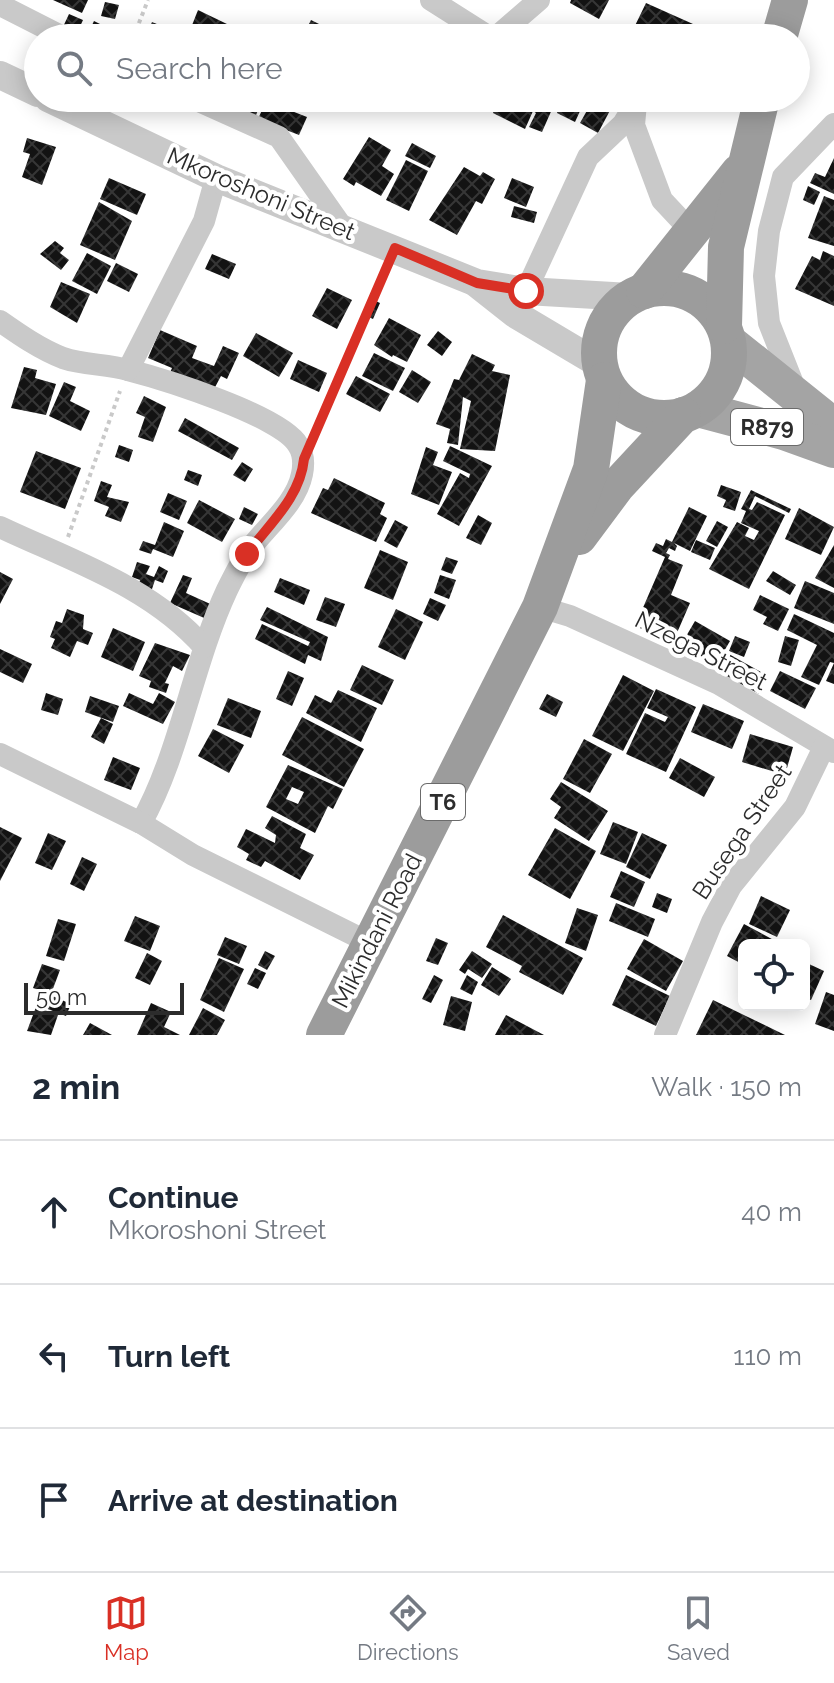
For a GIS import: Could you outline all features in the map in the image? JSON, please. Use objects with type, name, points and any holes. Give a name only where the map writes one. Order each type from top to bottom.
[{"type":"highway","points":[[783,24],[790,0]]},
{"type":"highway","name":"T6","points":[[690,412],[720,387],[727,373],[726,247],[758,112]]},
{"type":"highway","name":"T6","points":[[601,372],[601,333],[608,319],[637,294],[743,168]]},
{"type":"highway","points":[[637,294],[668,288],[691,294],[705,302],[726,334]]},
{"type":"highway","points":[[601,372],[623,405],[637,413],[667,418],[690,412]]},
{"type":"highway","name":"Mikindani Road","points":[[324,1035],[540,607],[591,469],[601,372]]},
{"type":"highway","name":"Mikindani Road","points":[[556,567],[617,486],[690,412]]},
{"type":"main road","name":"R879","points":[[726,334],[800,402],[834,426]]},
{"type":"main road","name":"R879","points":[[690,412],[784,432],[834,450]]},
{"type":"street","points":[[431,0],[470,24]]},
{"type":"street","points":[[510,24],[539,0]]},
{"type":"street","points":[[0,5],[37,24]]},
{"type":"street","points":[[0,75],[24,86]]},
{"type":"street","name":"Mkoroshoni Street","points":[[77,112],[216,178],[477,283],[526,291],[637,294]]},
{"type":"street","points":[[223,112],[279,137],[345,231]]},
{"type":"street","points":[[526,291],[588,157],[623,124],[626,112]]},
{"type":"street","points":[[631,112],[662,200],[691,231]]},
{"type":"street","points":[[800,402],[769,323],[764,276],[769,231],[783,177],[834,124]]},
{"type":"street","points":[[128,370],[204,221],[216,178]]},
{"type":"street","name":"Mkoroshoni Street","points":[[477,283],[515,314],[601,372]]},
{"type":"street","points":[[0,321],[65,359],[128,370],[204,393],[262,419],[298,443],[304,459],[302,477],[294,494],[247,554],[204,647],[156,797],[141,823]]},
{"type":"street","points":[[0,527],[63,553],[149,598],[183,623],[204,647]]},
{"type":"street","name":"Nzega Street","points":[[540,607],[570,616],[719,684],[829,749]]},
{"type":"street","name":"Busega Street","points":[[665,1035],[712,922],[731,886],[795,807],[829,749]]},
{"type":"street","points":[[0,754],[141,823],[193,855],[370,943]]},
{"type":"path","points":[[139,24],[148,0]]},
{"type":"path","points":[[304,459],[395,248]]},
{"type":"path","points":[[63,553],[97,447],[128,370]]},
{"type":"building","points":[[53,0],[88,0],[82,13]]},
{"type":"building","points":[[571,0],[609,0],[599,19],[570,3]]},
{"type":"building","points":[[105,2],[119,5],[115,19],[101,16]]},
{"type":"building","points":[[646,3],[693,24],[636,24]]},
{"type":"building","points":[[198,10],[227,24],[192,24]]},
{"type":"building","points":[[69,14],[83,20],[81,24],[64,24]]},
{"type":"building","points":[[239,112],[257,112],[254,120]]},
{"type":"building","points":[[261,112],[294,112],[307,117],[299,135],[258,119]]},
{"type":"building","points":[[493,112],[533,112],[525,129]]},
{"type":"building","points":[[551,112],[542,132],[529,127],[536,113]]},
{"type":"building","points":[[557,112],[580,112],[575,122]]},
{"type":"building","points":[[586,112],[609,112],[598,133],[580,123]]},
{"type":"building","points":[[369,137],[391,150],[382,166],[394,174],[381,196],[356,182],[354,186],[343,179]]},
{"type":"building","points":[[27,138],[56,147],[42,185],[22,177],[30,154],[23,152]]},
{"type":"building","points":[[412,143],[436,156],[430,168],[405,156]]},
{"type":"building","points":[[834,158],[834,194],[810,183],[815,173],[825,177]]},
{"type":"building","points":[[406,160],[428,171],[409,211],[386,200]]},
{"type":"building","points":[[464,167],[480,176],[483,172],[495,179],[482,204],[476,201],[457,235],[429,220]]},
{"type":"building","points":[[109,178],[146,194],[137,215],[100,199]]},
{"type":"building","points":[[512,178],[534,187],[526,207],[504,198]]},
{"type":"building","points":[[808,186],[820,192],[814,205],[803,200]]},
{"type":"building","points":[[824,196],[834,200],[834,246],[808,238]]},
{"type":"building","points":[[99,202],[132,221],[115,260],[80,245]]},
{"type":"building","points":[[514,206],[537,212],[534,223],[511,217]]},
{"type":"building","points":[[55,241],[64,248],[60,253],[69,260],[61,270],[40,254]]},
{"type":"building","points":[[823,251],[834,256],[834,306],[795,289],[812,256],[820,260]]},
{"type":"building","points":[[87,253],[111,266],[97,294],[72,281]]},
{"type":"building","points":[[212,254],[236,264],[229,279],[205,269]]},
{"type":"building","points":[[116,263],[138,274],[129,292],[107,281]]},
{"type":"building","points":[[61,282],[90,294],[77,323],[50,307]]},
{"type":"building","points":[[327,288],[352,300],[337,329],[312,316]]},
{"type":"building","points":[[369,298],[380,303],[373,319],[362,314]]},
{"type":"building","points":[[389,318],[421,335],[407,362],[392,357],[374,345]]},
{"type":"building","points":[[160,330],[197,346],[192,358],[214,366],[223,346],[239,353],[227,379],[221,376],[213,391],[169,375],[172,368],[148,358]]},
{"type":"building","points":[[438,331],[452,342],[442,356],[427,345]]},
{"type":"building","points":[[256,333],[293,353],[279,377],[243,356]]},
{"type":"building","points":[[374,353],[405,368],[393,391],[362,376]]},
{"type":"building","points":[[472,354],[495,365],[492,371],[510,375],[495,451],[460,449],[471,401],[463,397],[458,445],[447,443],[450,429],[436,424],[454,379],[459,380]]},
{"type":"building","points":[[298,360],[327,373],[319,392],[290,379]]},
{"type":"building","points":[[24,367],[37,370],[35,378],[56,384],[46,415],[11,408]]},
{"type":"building","points":[[412,370],[431,382],[418,403],[399,392]]},
{"type":"building","points":[[356,376],[390,394],[380,412],[346,394]]},
{"type":"building","points":[[64,382],[76,387],[70,401],[90,411],[81,431],[49,416]]},
{"type":"building","points":[[144,396],[166,407],[153,442],[138,437],[145,417],[136,413]]},
{"type":"building","points":[[185,418],[239,448],[232,460],[178,431]]},
{"type":"building","points":[[119,445],[133,450],[129,462],[115,457]]},
{"type":"building","points":[[450,446],[492,466],[459,526],[437,514],[460,473],[469,478],[470,474],[443,461]]},
{"type":"building","points":[[426,447],[438,452],[433,465],[452,472],[439,505],[411,494]]},
{"type":"building","points":[[36,451],[81,468],[65,509],[20,492]]},
{"type":"building","points":[[242,462],[253,469],[245,482],[233,475]]},
{"type":"building","points":[[188,470],[202,475],[198,486],[184,480]]},
{"type":"building","points":[[334,478],[385,503],[380,514],[387,518],[376,542],[311,513],[323,488],[328,490]]},
{"type":"building","points":[[101,481],[112,485],[107,497],[129,502],[121,522],[105,516],[109,507],[94,501]]},
{"type":"building","points":[[721,485],[741,492],[735,511],[723,507],[726,500],[717,496]]},
{"type":"building","points":[[751,490],[791,509],[789,513],[755,496],[749,509],[752,510],[757,502],[785,515],[749,589],[709,569],[737,522],[749,528],[745,536],[754,540],[759,531],[741,523],[746,511],[741,509]]},
{"type":"building","points":[[168,493],[187,501],[179,520],[160,512]]},
{"type":"building","points":[[199,500],[235,519],[222,542],[187,523]]},
{"type":"building","points":[[244,507],[258,514],[252,525],[239,519]]},
{"type":"building","points":[[689,507],[707,516],[690,551],[674,543],[677,546],[675,551],[669,548],[666,553],[670,555],[668,559],[683,565],[671,595],[690,603],[673,642],[635,626],[665,557],[652,551],[656,543],[663,546],[666,539],[672,542]]},
{"type":"building","points":[[799,508],[834,527],[821,555],[785,539]]},
{"type":"building","points":[[478,515],[492,523],[481,545],[466,538]]},
{"type":"building","points":[[395,520],[408,527],[397,548],[384,541]]},
{"type":"building","points":[[717,521],[728,527],[717,547],[706,541]]},
{"type":"building","points":[[164,522],[184,531],[173,557],[153,549],[151,554],[139,550],[143,541],[155,545]]},
{"type":"building","points":[[696,540],[715,548],[710,560],[691,552]]},
{"type":"building","points":[[834,545],[834,588],[815,578]]},
{"type":"building","points":[[380,550],[408,562],[393,600],[364,588]]},
{"type":"building","points":[[446,557],[458,561],[452,574],[441,570]]},
{"type":"building","points":[[137,562],[150,566],[146,574],[154,577],[159,566],[168,571],[163,583],[155,580],[151,592],[138,587],[140,580],[132,577]]},
{"type":"building","points":[[773,571],[796,585],[790,595],[766,581]]},
{"type":"building","points":[[0,572],[13,579],[0,604]]},
{"type":"building","points":[[183,575],[192,578],[186,593],[217,607],[211,621],[170,603]]},
{"type":"building","points":[[440,575],[456,580],[449,599],[434,593]]},
{"type":"building","points":[[280,578],[310,590],[304,605],[274,592]]},
{"type":"building","points":[[805,581],[834,593],[834,624],[794,608]]},
{"type":"building","points":[[760,595],[789,609],[778,631],[763,624],[767,617],[753,610]]},
{"type":"building","points":[[325,597],[345,604],[336,627],[316,620]]},
{"type":"building","points":[[430,598],[446,605],[438,621],[423,614]]},
{"type":"building","points":[[267,607],[328,637],[321,661],[308,655],[305,664],[255,639],[262,624],[308,646],[310,642],[260,620]]},
{"type":"building","points":[[67,609],[84,615],[83,629],[93,633],[88,645],[77,641],[70,657],[51,648],[55,639],[50,637],[56,621],[62,623]]},
{"type":"building","points":[[396,609],[423,622],[405,660],[378,647]]},
{"type":"building","points":[[794,614],[834,633],[834,663],[830,662],[819,685],[801,677],[817,645],[787,630]]},
{"type":"building","points":[[695,621],[730,641],[716,665],[681,645]]},
{"type":"building","points":[[113,628],[145,642],[133,671],[101,657]]},
{"type":"building","points":[[735,636],[750,642],[744,657],[729,651]]},
{"type":"building","points":[[785,636],[799,640],[791,666],[778,662]]},
{"type":"building","points":[[155,643],[190,655],[182,671],[173,666],[165,683],[169,684],[166,693],[149,687],[151,681],[139,676]]},
{"type":"building","points":[[0,649],[32,664],[23,683],[0,672]]},
{"type":"building","points":[[727,653],[768,676],[759,694],[717,671]]},
{"type":"building","points":[[834,663],[834,684],[826,681]]},
{"type":"building","points":[[362,665],[394,680],[382,705],[350,690]]},
{"type":"building","points":[[288,671],[304,678],[292,706],[276,699]]},
{"type":"building","points":[[780,671],[816,688],[805,709],[770,691]]},
{"type":"building","points":[[623,675],[654,691],[623,751],[592,736]]},
{"type":"building","points":[[656,689],[696,707],[666,772],[626,754],[645,713],[665,722],[668,717],[647,708]]},
{"type":"building","points":[[338,690],[377,708],[361,742],[306,713],[315,695],[331,703]]},
{"type":"building","points":[[46,693],[63,699],[58,715],[41,710]]},
{"type":"building","points":[[129,693],[153,704],[159,693],[175,702],[163,724],[123,706]]},
{"type":"building","points":[[547,694],[563,702],[556,717],[539,709]]},
{"type":"building","points":[[90,696],[119,706],[113,722],[85,712]]},
{"type":"building","points":[[228,698],[261,711],[251,738],[217,725]]},
{"type":"building","points":[[703,704],[744,721],[732,749],[691,732]]},
{"type":"building","points":[[302,717],[364,749],[344,787],[282,755]]},
{"type":"building","points":[[101,718],[113,724],[104,744],[91,737]]},
{"type":"building","points":[[213,729],[244,745],[229,773],[198,756]]},
{"type":"building","points":[[750,734],[793,747],[785,775],[742,762]]},
{"type":"building","points":[[584,739],[612,754],[590,793],[563,779]]},
{"type":"building","points":[[113,757],[140,768],[131,790],[104,780]]},
{"type":"building","points":[[680,758],[715,777],[704,797],[669,778]]},
{"type":"building","points":[[288,765],[343,789],[333,809],[328,806],[315,833],[266,807]],"holes":[[[292,787],[304,792],[298,804],[286,799]]]},
{"type":"building","points":[[561,782],[608,811],[589,841],[554,818],[561,807],[550,799]]},
{"type":"building","points":[[272,816],[306,834],[300,848],[314,855],[300,880],[265,861],[261,867],[246,860],[249,854],[237,847],[246,829],[275,843],[276,835],[265,828]]},
{"type":"building","points":[[613,822],[638,832],[626,864],[600,854]]},
{"type":"building","points":[[0,827],[22,838],[0,881]]},
{"type":"building","points":[[555,828],[596,851],[570,899],[528,875]]},
{"type":"building","points":[[48,833],[66,841],[52,870],[35,863]]},
{"type":"building","points":[[642,833],[667,845],[650,879],[626,867]]},
{"type":"building","points":[[82,857],[97,864],[84,891],[70,884]]},
{"type":"building","points":[[621,871],[645,882],[634,907],[610,897]]},
{"type":"building","points":[[657,893],[672,899],[667,913],[652,907]]},
{"type":"building","points":[[761,896],[790,910],[777,937],[749,924]]},
{"type":"building","points":[[616,903],[655,919],[648,937],[609,921]]},
{"type":"building","points":[[577,908],[598,915],[586,951],[565,943]]},
{"type":"building","points":[[503,915],[583,958],[563,995],[519,972],[522,966],[486,947]]},
{"type":"building","points":[[135,916],[160,926],[150,951],[124,941]]},
{"type":"building","points":[[58,919],[76,924],[64,961],[46,956]]},
{"type":"building","points":[[744,924],[772,939],[738,939],[738,962],[727,956]]},
{"type":"building","points":[[225,937],[247,946],[239,964],[217,955]]},
{"type":"building","points":[[436,938],[448,943],[438,965],[426,961]]},
{"type":"building","points":[[644,939],[683,961],[666,991],[627,969]]},
{"type":"building","points":[[265,951],[275,956],[267,970],[258,965]]},
{"type":"building","points":[[472,951],[492,964],[482,978],[468,969],[465,974],[459,970]]},
{"type":"building","points":[[147,953],[162,961],[150,985],[135,978]]},
{"type":"building","points":[[219,958],[244,969],[224,1012],[200,1000]]},
{"type":"building","points":[[42,964],[60,970],[51,994],[33,988]]},
{"type":"building","points":[[810,964],[824,971],[810,1000]]},
{"type":"building","points":[[492,967],[511,979],[499,996],[481,985]]},
{"type":"building","points":[[255,968],[266,973],[258,989],[247,984]]},
{"type":"building","points":[[434,975],[443,980],[431,1003],[422,999]]},
{"type":"building","points":[[467,975],[478,982],[472,995],[460,989]]},
{"type":"building","points":[[626,975],[670,996],[656,1026],[612,1005]]},
{"type":"building","points":[[826,992],[834,995],[834,1031],[815,1024]]},
{"type":"building","points":[[50,995],[71,1004],[66,1016],[45,1008]]},
{"type":"building","points":[[451,996],[472,1002],[465,1031],[443,1025]]},
{"type":"building","points":[[713,1000],[785,1035],[696,1035]]},
{"type":"building","points":[[151,1003],[171,1012],[164,1027],[180,1035],[137,1035]]},
{"type":"building","points":[[36,1007],[58,1015],[51,1035],[27,1031]]},
{"type":"building","points":[[203,1008],[225,1020],[217,1035],[189,1035]]},
{"type":"building","points":[[506,1015],[544,1035],[495,1035]]},
{"type":"building","points":[[90,1023],[112,1035],[83,1035]]},
{"type":"route","points":[[247,554],[294,494],[302,477],[304,459],[395,248],[477,283],[526,291]]}]
